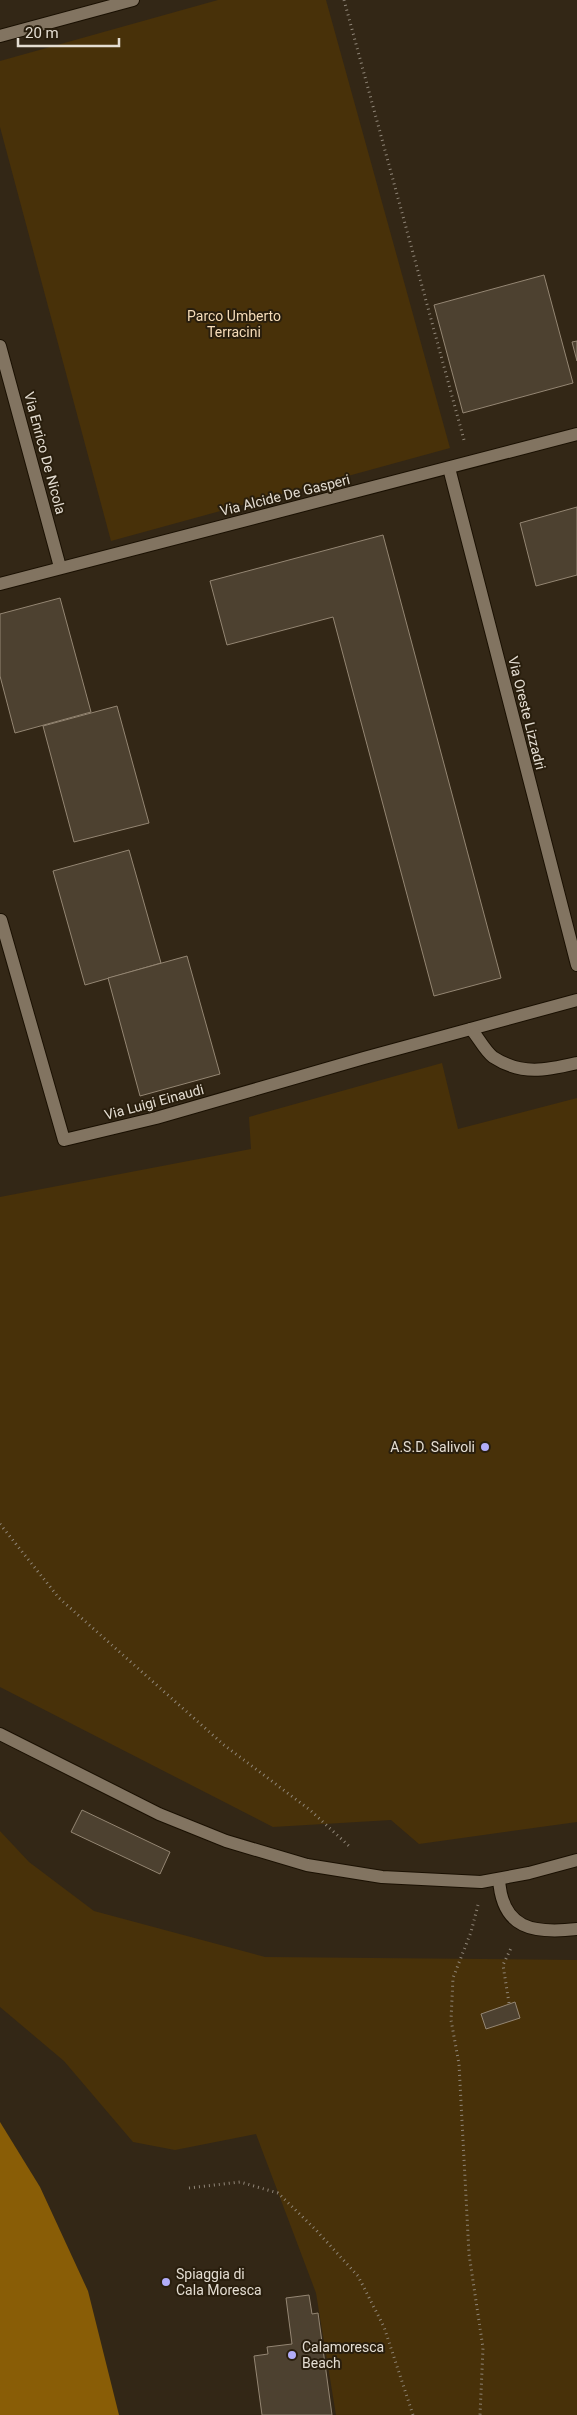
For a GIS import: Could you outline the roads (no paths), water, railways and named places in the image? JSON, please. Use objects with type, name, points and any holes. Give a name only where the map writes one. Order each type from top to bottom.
[{"type":"street","points":[[0,36],[133,0]]},
{"type":"street","name":"Via Enrico De Nicola","points":[[0,346],[60,567]]},
{"type":"street","name":"Via Alcide De Gasperi","points":[[0,584],[577,434]]},
{"type":"street","name":"Via Oreste Lizzadri","points":[[449,468],[577,965]]},
{"type":"street","name":"Via Luigi Einaudi","points":[[1,920],[64,1140],[156,1118],[577,1000]]},
{"type":"street","points":[[472,1029],[492,1056],[512,1066],[537,1072],[577,1063]]},
{"type":"street","points":[[0,1734],[159,1814],[226,1841],[307,1865],[382,1878],[481,1882],[529,1873],[577,1860]]},
{"type":"street","points":[[499,1879],[501,1901],[517,1921],[540,1930],[577,1929]]},
{"type":"place","name":"A.S.D. Salivoli","points":[[485,1447]]},
{"type":"place","name":"Spiaggia di Cala Moresca","points":[[166,2282]]},
{"type":"place","name":"Calamoresca Beach","points":[[292,2355]]},
{"type":"park label","name":"Parco Umberto Terracini","points":[[234,324]]}]
